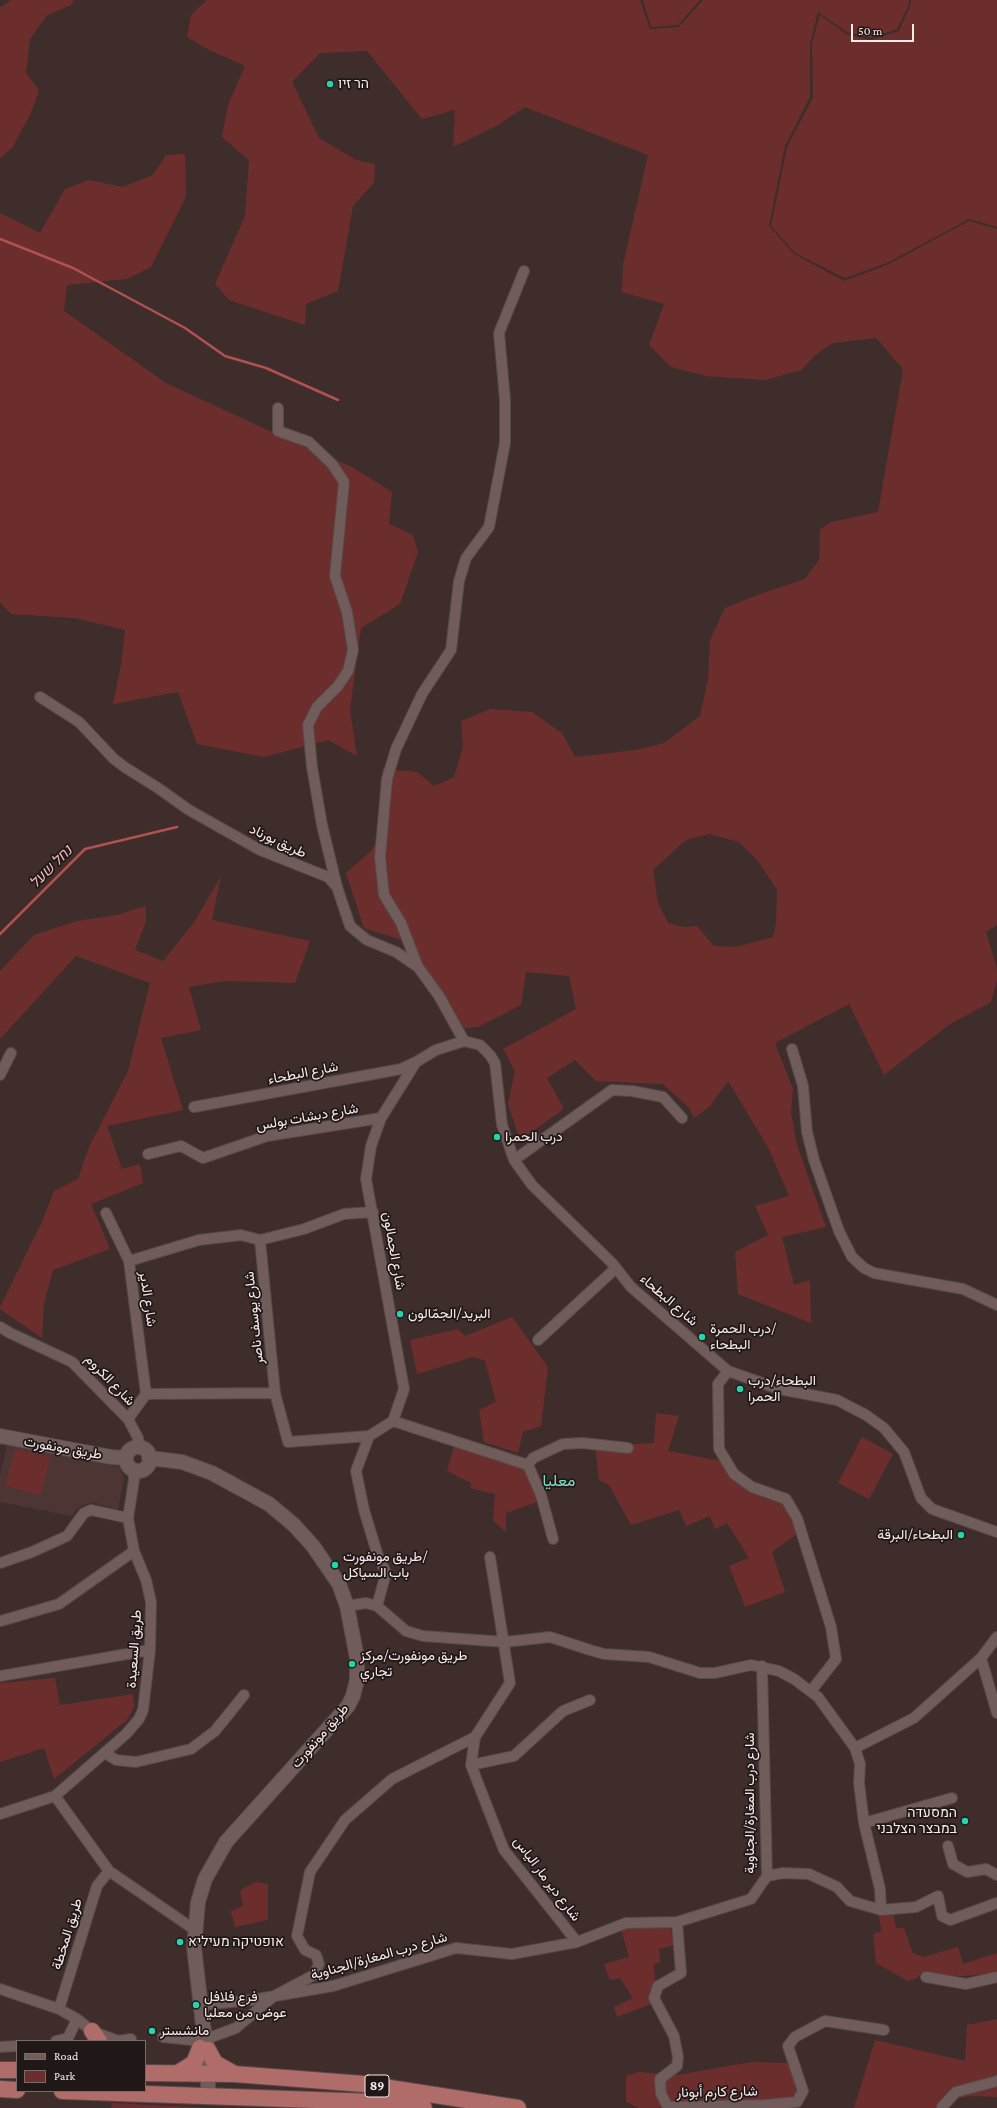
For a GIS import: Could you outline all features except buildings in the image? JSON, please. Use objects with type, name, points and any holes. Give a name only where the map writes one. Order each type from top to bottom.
[{"type":"highway","points":[[178,2073],[194,2063],[204,2044]]},
{"type":"highway","points":[[204,2044],[215,2063],[234,2074]]},
{"type":"highway","points":[[0,2070],[16,2070]]},
{"type":"highway","name":"89","points":[[146,2073],[234,2074],[364,2084],[518,2108]]},
{"type":"highway","points":[[0,2089],[16,2090]]},
{"type":"highway","points":[[96,2092],[164,2094],[182,2100],[203,2102]]},
{"type":"highway","name":"89","points":[[203,2102],[239,2097],[373,2102],[424,2108]]},
{"type":"main road","name":"طريق مونفورت","points":[[0,1436],[111,1457],[126,1458]]},
{"type":"main road","points":[[139,1447],[146,1451],[149,1458],[145,1468],[134,1470],[128,1465],[126,1458],[132,1448],[139,1447]]},
{"type":"main road","name":"طريق مونفورت","points":[[149,1458],[182,1462],[212,1473],[281,1513],[294,1524],[313,1546],[339,1584],[347,1606],[357,1658],[357,1680],[353,1696],[348,1706],[226,1842],[205,1879],[198,1902],[194,1947],[203,2025],[203,2102]]},
{"type":"street","points":[[464,1041],[439,996],[418,967],[401,923],[384,895],[380,857],[387,779],[396,749],[422,694],[451,650],[459,580],[466,558],[489,528],[505,443],[505,400],[499,333],[524,271]]},
{"type":"street","points":[[278,408],[278,431],[309,442],[332,464],[344,482],[336,576],[347,612],[353,650],[348,671],[338,686],[317,707],[308,725],[312,767],[322,825],[337,887],[350,926],[367,940],[396,952],[418,967]]},
{"type":"street","name":"طريق بورناد","points":[[40,697],[79,722],[114,759],[189,810],[260,850],[328,878],[337,887]]},
{"type":"street","name":"شارع الجمالون","points":[[393,1421],[404,1389],[366,1179],[371,1146],[381,1118],[416,1062],[436,1050],[464,1041]]},
{"type":"street","name":"شارع البطحاء","points":[[464,1041],[480,1045],[490,1054],[495,1063],[502,1125],[514,1160],[532,1185],[616,1268],[631,1287],[696,1341],[728,1371],[779,1389],[838,1400],[866,1415],[884,1428],[904,1452],[921,1498],[932,1509],[997,1532]]},
{"type":"street","points":[[792,1049],[803,1086],[807,1132],[814,1160],[839,1231],[852,1257],[864,1268],[874,1273],[963,1289],[997,1305]]},
{"type":"street","points":[[0,1075],[11,1053]]},
{"type":"street","name":"شارع البطحاء","points":[[194,1107],[400,1069],[416,1062]]},
{"type":"street","points":[[514,1160],[612,1090],[632,1091],[663,1097],[682,1118]]},
{"type":"street","name":"شارع دبشات بولس","points":[[148,1154],[181,1146],[203,1158],[267,1136],[381,1118]]},
{"type":"street","points":[[129,1261],[199,1240],[241,1235],[260,1240],[304,1229],[344,1214],[373,1212]]},
{"type":"street","name":"شارع الدير","points":[[106,1213],[129,1261],[146,1394]]},
{"type":"street","name":"شارع يوسف ناصر","points":[[260,1240],[275,1393],[288,1442],[369,1436]]},
{"type":"street","points":[[538,1340],[616,1268]]},
{"type":"street","name":"شارع الكروم","points":[[0,1327],[72,1362],[128,1419],[138,1438],[139,1447]]},
{"type":"street","points":[[728,1371],[718,1384],[719,1449],[734,1474],[752,1486],[786,1499],[797,1518],[832,1627],[836,1659],[811,1691]]},
{"type":"street","points":[[128,1419],[146,1394],[275,1393]]},
{"type":"street","points":[[376,1606],[386,1573],[378,1556],[364,1510],[356,1471],[369,1436],[393,1421],[528,1465],[541,1495],[553,1539]]},
{"type":"street","points":[[528,1465],[533,1458],[563,1444],[583,1443],[628,1448]]},
{"type":"street","name":"طريق السعيدة","points":[[0,1814],[55,1796],[126,1734],[139,1720],[143,1710],[150,1650],[151,1602],[146,1580],[134,1551],[128,1518],[134,1480],[134,1470]]},
{"type":"street","points":[[0,1562],[32,1552],[67,1536],[84,1513],[91,1510],[128,1518]]},
{"type":"street","points":[[1,1621],[59,1604],[134,1551]]},
{"type":"street","points":[[163,2037],[204,2044],[236,2028],[274,1996],[314,1975],[319,1964],[316,1955],[305,1950],[297,1936],[310,1872],[345,1820],[392,1779],[475,1737],[510,1683],[505,1642],[490,1557]]},
{"type":"street","points":[[347,1606],[366,1603],[376,1606],[406,1631],[423,1636],[505,1642],[550,1637],[604,1654],[648,1657],[700,1673],[715,1673],[750,1665],[762,1666],[780,1671],[811,1691],[855,1748],[860,1764],[860,1783],[864,1823],[880,1889],[881,1910]]},
{"type":"street","points":[[855,1748],[914,1718],[981,1658],[997,1637]]},
{"type":"street","points":[[0,1676],[150,1650]]},
{"type":"street","points":[[981,1658],[997,1712]]},
{"type":"street","name":"شارع درب المغارة/الجناوية","points":[[201,2005],[274,1996],[333,1986],[456,1948],[512,1954],[577,1942],[626,1923],[677,1922],[751,1899],[767,1876],[762,1666]]},
{"type":"street","points":[[105,1753],[116,1760],[136,1762],[191,1749],[215,1731],[244,1695]]},
{"type":"street","points":[[471,1765],[514,1756],[563,1711],[590,1700]]},
{"type":"street","name":"شارع دير مار الياس","points":[[475,1737],[471,1765],[504,1850],[577,1942]]},
{"type":"street","points":[[55,1796],[109,1871],[195,1930]]},
{"type":"street","points":[[864,1823],[952,1798]]},
{"type":"street","points":[[948,1846],[954,1864],[967,1872],[986,1869],[997,1874]]},
{"type":"street","name":"طريق المخطة","points":[[59,2009],[97,1886],[109,1871]]},
{"type":"street","points":[[767,1876],[782,1873],[809,1874],[836,1887],[850,1901],[881,1910],[916,1907],[938,1896],[942,1916],[950,1920],[997,1903]]},
{"type":"street","name":"شارع كارم أبونار","points":[[677,1922],[681,1973],[658,1986],[654,1998],[674,2036],[678,2057],[677,2066],[660,2079],[660,2094],[668,2107],[765,2106]]},
{"type":"street","points":[[926,1977],[966,1984],[997,1977]]},
{"type":"street","points":[[0,1989],[59,2009],[77,2019],[95,2038],[110,2040]]},
{"type":"street","points":[[60,2040],[68,2038],[77,2019]]},
{"type":"street","points":[[765,2106],[797,2102],[803,2091],[788,2046],[795,2037],[825,2021],[884,2030]]},
{"type":"street","points":[[124,2040],[131,2039]]},
{"type":"street","points":[[0,2047],[16,2046]]},
{"type":"street","points":[[942,2107],[956,2092],[997,2081]]},
{"type":"shaded area","points":[[8,1442],[119,1467],[124,1477],[118,1510],[95,1503],[85,1504],[77,1509],[72,1516],[0,1502],[0,1475]]},
{"type":"green space","points":[[12,0],[74,0],[71,5],[47,15],[30,39],[26,73],[39,90],[31,113],[12,148],[0,158],[0,7]]},
{"type":"green space","points":[[207,0],[640,0],[650,29],[679,27],[703,0],[909,0],[909,4],[897,29],[870,38],[847,32],[818,12],[810,44],[810,97],[785,146],[769,226],[794,254],[844,281],[887,265],[969,221],[997,229],[997,925],[986,932],[997,969],[997,980],[991,1002],[950,1024],[884,1075],[849,1004],[775,1043],[793,1089],[791,1113],[797,1145],[826,1227],[782,1237],[794,1285],[810,1280],[811,1323],[738,1294],[735,1252],[768,1235],[755,1206],[789,1196],[769,1149],[728,1081],[710,1106],[694,1118],[689,1108],[663,1084],[596,1081],[575,1060],[547,1078],[564,1109],[520,1140],[508,1104],[515,1071],[503,1049],[576,1009],[569,976],[526,972],[521,1005],[478,1027],[458,1029],[405,941],[364,928],[346,873],[372,850],[387,817],[382,769],[417,772],[434,786],[454,777],[463,747],[461,721],[491,709],[532,712],[562,733],[575,757],[637,750],[664,743],[700,716],[708,679],[710,640],[725,608],[760,594],[805,579],[819,560],[820,529],[831,522],[878,512],[903,369],[876,338],[833,343],[814,356],[802,370],[765,380],[706,376],[671,367],[649,345],[664,304],[622,292],[623,265],[648,155],[525,107],[498,125],[453,147],[455,110],[422,119],[367,51],[320,53],[292,82],[319,138],[356,160],[375,164],[374,183],[353,206],[338,291],[306,304],[305,325],[229,300],[215,284],[245,216],[249,160],[222,137],[228,105],[245,66],[209,50],[187,37],[191,15]],"holes":[[[709,834],[739,842],[758,861],[777,890],[776,925],[773,937],[736,947],[714,946],[697,926],[684,927],[668,923],[658,903],[653,870],[686,840]]]},
{"type":"green space","points":[[643,0],[700,0],[678,25],[651,27]]},
{"type":"green space","points":[[911,0],[997,0],[997,227],[969,219],[887,263],[845,278],[795,253],[771,226],[787,147],[813,98],[812,44],[820,15],[846,34],[870,40],[899,31],[911,4]]},
{"type":"green space","points":[[185,154],[186,197],[151,267],[127,279],[67,285],[64,311],[166,383],[304,447],[352,467],[392,492],[389,524],[413,535],[418,552],[400,604],[361,628],[350,710],[357,756],[328,740],[264,757],[197,744],[178,692],[113,704],[121,665],[125,630],[75,618],[11,614],[0,602],[0,213],[40,233],[65,189],[89,180],[123,187],[153,175],[166,155]]},
{"type":"green space","points":[[221,876],[212,920],[310,941],[295,983],[225,981],[189,987],[201,1030],[161,1038],[183,1110],[107,1126],[122,1169],[140,1164],[143,1183],[91,1204],[110,1249],[53,1270],[44,1303],[42,1338],[0,1309],[0,1307],[42,1222],[54,1191],[78,1179],[89,1147],[128,1071],[150,983],[76,956],[0,1039],[0,971],[34,935],[77,921],[117,915],[146,906],[146,921],[135,950],[163,961],[195,921]]},
{"type":"green space","points":[[512,1317],[548,1367],[541,1426],[523,1432],[518,1453],[484,1442],[479,1410],[496,1402],[485,1361],[473,1357],[417,1374],[410,1340],[458,1329],[465,1336]]},
{"type":"green space","points":[[656,1413],[679,1416],[668,1451],[721,1461],[743,1486],[763,1498],[782,1503],[790,1514],[797,1534],[772,1552],[785,1592],[745,1607],[729,1566],[749,1558],[727,1523],[715,1529],[710,1516],[686,1526],[679,1510],[631,1525],[609,1485],[599,1480],[595,1446],[654,1443]]},
{"type":"green space","points":[[862,1437],[893,1454],[869,1499],[838,1483]]},
{"type":"green space","points":[[455,1443],[524,1467],[531,1477],[537,1502],[506,1513],[506,1532],[493,1521],[495,1494],[470,1488],[471,1483],[447,1471]]},
{"type":"green space","points":[[15,1449],[50,1457],[41,1495],[5,1486]]},
{"type":"green space","points":[[55,1678],[60,1705],[133,1694],[134,1707],[127,1720],[54,1779],[44,1748],[0,1762],[0,1683]]},
{"type":"green space","points":[[256,1882],[268,1884],[268,1920],[235,1927],[231,1911],[243,1906],[240,1890]]},
{"type":"green space","points":[[893,1912],[896,1928],[904,1928],[913,1953],[923,1957],[958,1947],[963,1964],[997,1953],[997,1971],[992,1974],[962,1976],[921,1973],[917,1978],[908,1981],[876,1963],[873,1934],[882,1931],[878,1914]]},
{"type":"green space","points":[[669,1924],[675,1945],[659,1949],[660,1962],[654,1964],[655,1982],[649,1993],[651,2004],[617,2017],[614,2007],[633,1998],[620,1978],[610,1980],[604,1964],[629,1957],[621,1929]]},
{"type":"green space","points":[[997,2019],[997,2097],[971,2096],[953,2099],[947,2108],[854,2108],[875,2040],[965,2061],[967,2025]]},
{"type":"green space","points":[[751,2062],[791,2063],[799,2105],[639,2108],[626,2102],[626,2076],[638,2072],[677,2075]]},
{"type":"green space","points":[[112,2103],[210,2108],[111,2108]]},
{"type":"waterway","points":[[0,239],[73,268],[185,328],[225,356],[266,368],[338,400]]},
{"type":"waterway","name":"נחל שעל","points":[[0,934],[85,849],[177,827]]},
{"type":"place","name":"הר זיו","points":[[330,84]]},
{"type":"place","name":"درب الحمرا","points":[[497,1137]]},
{"type":"place","name":"البريد/الجمّالون","points":[[400,1314]]},
{"type":"place","name":"درب الحمرة/ البطحاء","points":[[702,1337]]},
{"type":"place","name":"البطحاء/درب الحمرا","points":[[740,1389]]},
{"type":"place","name":"البطحاء/البرقة","points":[[961,1535]]},
{"type":"place","name":"طريق مونفورت/ باب السياكل","points":[[335,1565]]},
{"type":"place","name":"طريق مونفورت/مركز تجاري","points":[[352,1664]]},
{"type":"place","name":"המסעדה במבצר הצלבני","points":[[965,1821]]},
{"type":"place","name":"אופטיקה מעיליא","points":[[180,1942]]},
{"type":"place","name":"فرع فلافل عوض من معليا","points":[[196,2005]]},
{"type":"place","name":"مانشستر","points":[[152,2031]]},
{"type":"district","name":"معليا","points":[[559,1481]]}]
